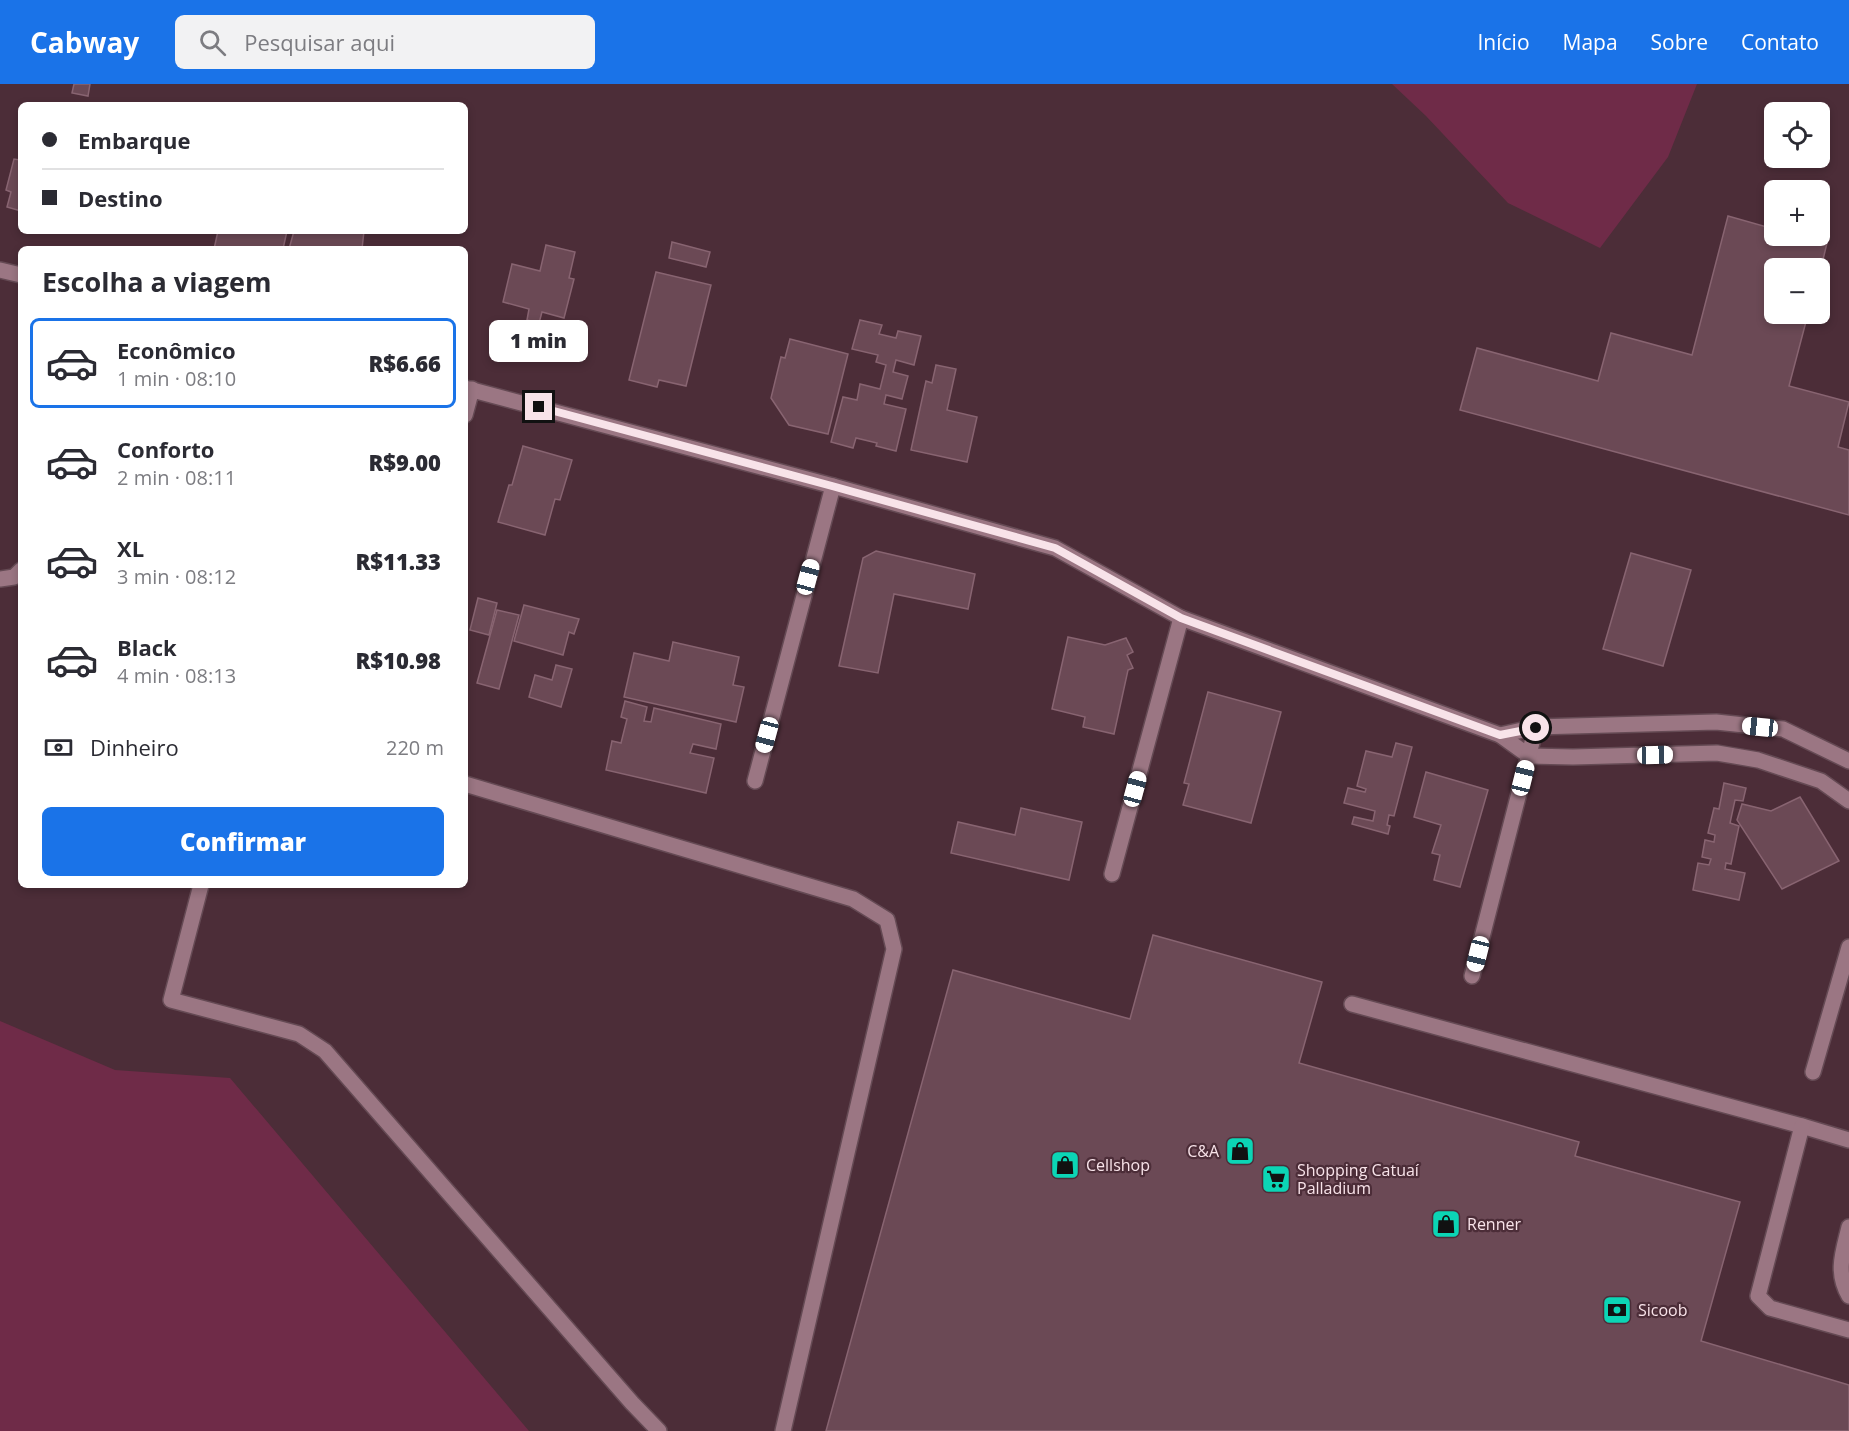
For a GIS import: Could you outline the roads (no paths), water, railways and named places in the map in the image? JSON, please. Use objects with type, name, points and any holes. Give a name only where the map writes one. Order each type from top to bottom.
[{"type":"street","points":[[0,270],[18,274]]},
{"type":"street","points":[[468,388],[1055,548],[1181,618],[1500,735],[1529,756],[1717,753],[1758,760],[1821,781],[1849,801]]},
{"type":"street","points":[[755,781],[832,486]]},
{"type":"street","points":[[0,579],[14,577],[18,573]]},
{"type":"street","points":[[1112,874],[1181,618]]},
{"type":"street","points":[[1500,735],[1536,728],[1716,722],[1783,729],[1849,761]]},
{"type":"street","points":[[1472,976],[1536,728]]},
{"type":"street","points":[[468,785],[853,899],[887,920],[894,949],[783,1431]]},
{"type":"street","points":[[200,888],[171,1000],[299,1034],[325,1050],[632,1404],[659,1431]]},
{"type":"street","points":[[1813,1072],[1849,946]]},
{"type":"street","points":[[1352,1004],[1849,1140]]},
{"type":"street","points":[[1802,1126],[1758,1296],[1770,1308],[1849,1330]]},
{"type":"street","points":[[1849,1227],[1840,1264],[1844,1287],[1849,1296]]},
{"type":"place","name":"C&A","points":[[1240,1151]]},
{"type":"place","name":"Cellshop","points":[[1065,1165]]},
{"type":"place","name":"Shopping Catuaí Palladium","points":[[1276,1179]]},
{"type":"place","name":"Renner","points":[[1446,1224]]},
{"type":"place","name":"Sicoob","points":[[1617,1310]]}]
